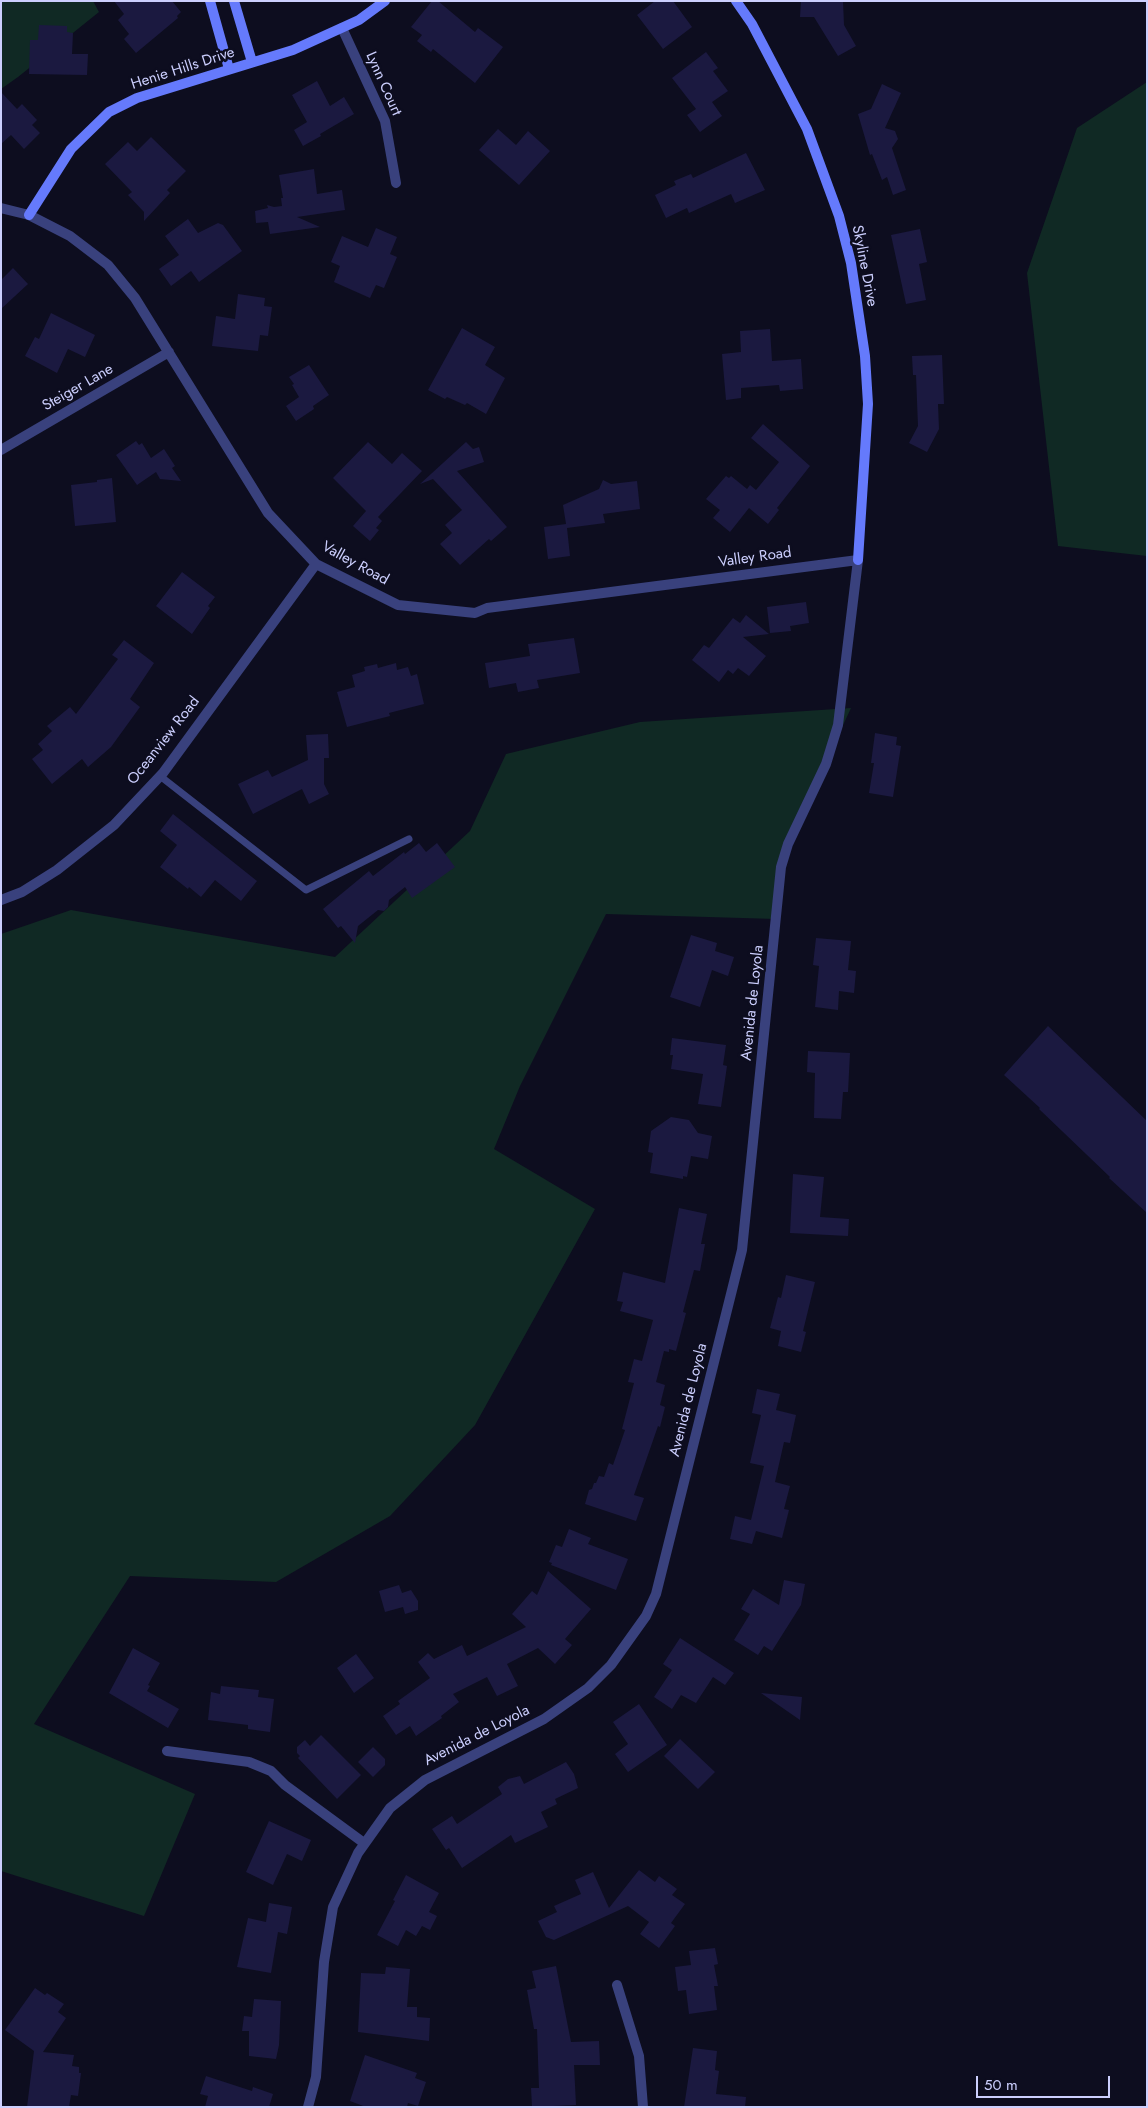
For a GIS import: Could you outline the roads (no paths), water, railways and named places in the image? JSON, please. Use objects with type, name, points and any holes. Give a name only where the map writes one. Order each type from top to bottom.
[{"type":"street","points":[[210,1],[229,70]]},
{"type":"street","points":[[234,1],[252,62]]},
{"type":"street","name":"Henie Hills Drive","points":[[29,215],[71,149],[109,112],[137,98],[293,50],[358,20],[385,1]]},
{"type":"street","name":"Skyline Drive","points":[[736,1],[752,24],[807,129],[838,216],[850,263],[864,356],[868,404],[858,560]]},
{"type":"street","name":"Lynn Court","points":[[342,28],[386,121],[396,183]]},
{"type":"street","name":"Valley Road","points":[[1,208],[29,215],[70,236],[108,265],[135,298],[268,513],[316,564],[398,605],[475,613],[488,608],[858,560]]},
{"type":"street","name":"Steiger Lane","points":[[1,450],[169,352]]},
{"type":"street","name":"Avenida de Loyola","points":[[308,2107],[316,2077],[324,1962],[332,1907],[364,1843],[390,1808],[425,1780],[544,1720],[588,1688],[611,1666],[646,1616],[656,1594],[742,1250],[781,866],[788,844],[826,764],[838,725],[858,560]]},
{"type":"street","name":"Oceanview Road","points":[[1,900],[22,892],[57,870],[114,825],[160,776],[316,564]]},
{"type":"street","points":[[167,1751],[249,1762],[271,1771],[285,1785],[364,1843]]},
{"type":"street","points":[[618,1985],[640,2056],[643,2107]]},
{"type":"lane","points":[[160,776],[306,890],[408,839]]}]
